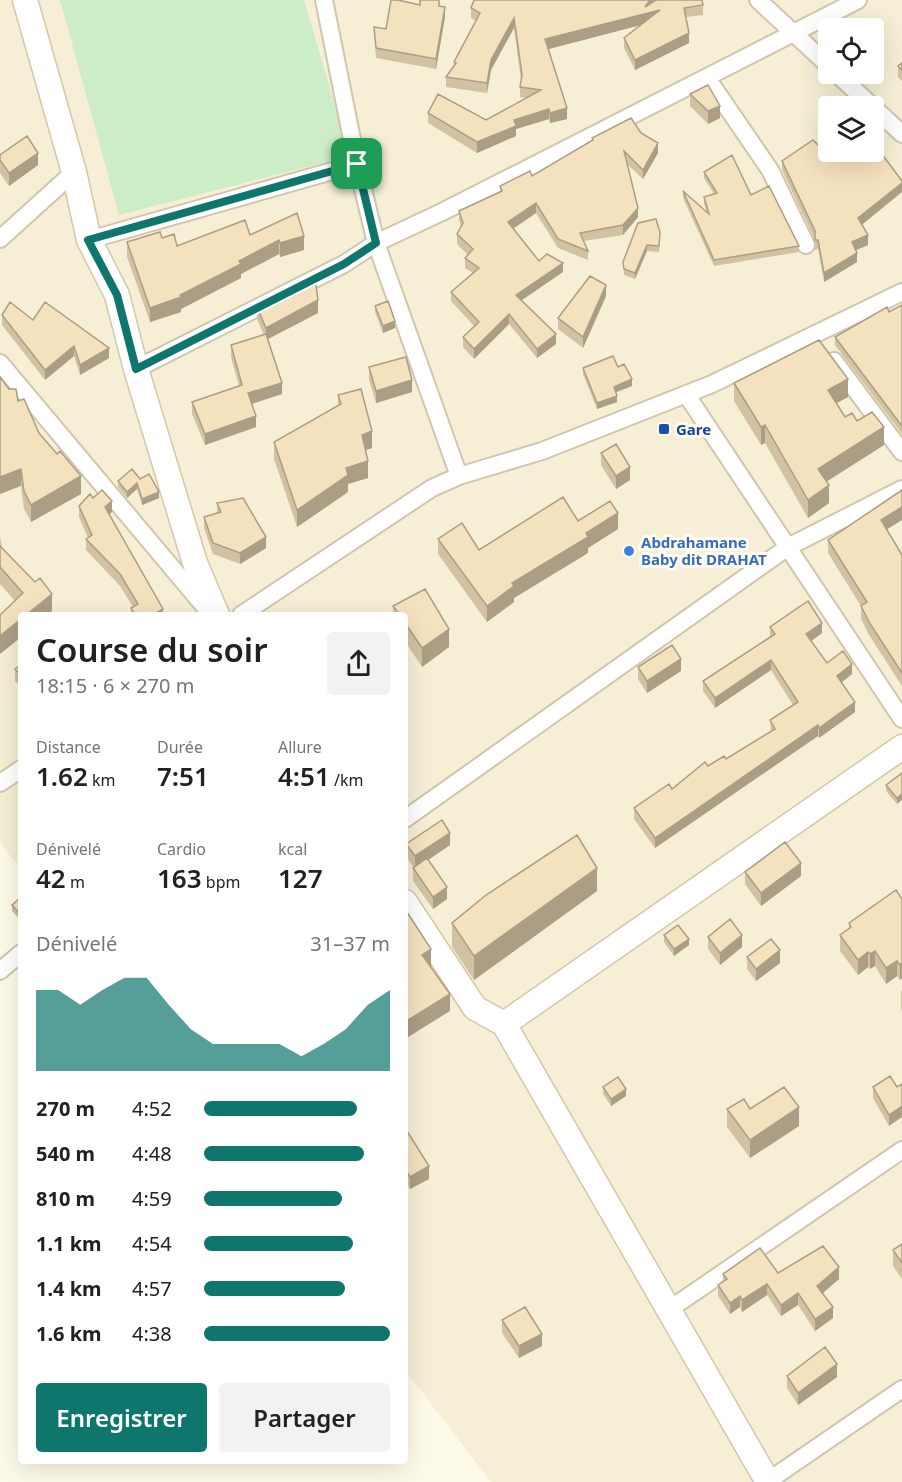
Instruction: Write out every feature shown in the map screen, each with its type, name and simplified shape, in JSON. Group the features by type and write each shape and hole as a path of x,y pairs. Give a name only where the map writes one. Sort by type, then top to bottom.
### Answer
{"main road":[{"path":"25,0 74,172 88,240 117,295 136,369 195,564 216,612"},
{"path":"504,1024 902,747"},
{"path":"408,907 475,1008 504,1024 667,1311 768,1482"}],"street":[{"path":"324,0 357,164 376,243 459,476"},
{"path":"758,0 818,55"},
{"path":"136,369 344,264 376,243 858,0"},
{"path":"707,78 770,170 806,245"},
{"path":"848,84 861,96"},
{"path":"884,117 902,134"},
{"path":"88,240 357,164"},
{"path":"0,239 74,172"},
{"path":"246,612 432,488 459,476 542,451 686,394 902,292"},
{"path":"814,334 902,452"},
{"path":"0,363 209,612"},
{"path":"686,394 902,719"},
{"path":"408,817 788,547 902,489"},
{"path":"0,783 18,770"},
{"path":"0,971 18,956"},
{"path":"667,1311 902,1150"},
{"path":"768,1482 902,1389"}],"shaded area":[{"path":"0,0 902,0 902,1482 491,1482 408,1374 408,612 18,612 18,866 0,842"}],"green space":[{"path":"60,0 304,0 350,156 119,215"}],"building":[{"path":"391,0 420,5 420,0 439,0 439,6 445,7 436,59 376,48 374,27 386,29"},
{"path":"474,0 650,0 645,7 656,0 702,0 703,5 684,8 689,33 635,60 624,38 660,10 545,39 567,108 550,113 549,109 514,120 516,126 477,142 428,113 438,94 486,120 541,90 520,87 522,75 514,18 491,60 487,83 446,77 456,63 454,62 480,13 471,8"},
{"path":"708,85 720,106 708,111 690,94"},
{"path":"631,118 641,133 658,143 643,170 624,151 638,208 623,225 580,233 588,251 558,239 536,203 508,222 539,261 547,254 563,263 516,295 556,334 537,349 509,314 474,349 463,337 479,322 451,292 479,268 465,258 473,249 457,234 463,223 459,211 502,191 500,186 530,171 532,176 593,140 592,138"},
{"path":"27,136 38,153 9,173 0,160 0,155"},
{"path":"813,140 818,145 818,162 884,162 884,157 902,181 858,218 868,235 852,242 857,253 824,273 818,240 815,240 815,231 782,161"},
{"path":"732,155 751,195 769,186 799,246 714,260 683,191 709,214 704,197 717,193 704,172"},
{"path":"297,213 304,236 280,243 279,240 239,261 241,264 180,295 181,297 150,308 127,242 160,232 162,238 174,234 177,246 245,220 250,235"},
{"path":"656,219 660,232 659,246 647,245 635,273 624,269 623,262 638,223"},
{"path":"590,276 606,285 583,337 558,318"},
{"path":"315,278 318,300 266,328 257,307"},
{"path":"388,301 395,321 383,326 375,306"},
{"path":"10,302 33,320 45,302 109,348 80,365 74,346 45,370 2,315"},
{"path":"902,305 902,426 835,337 887,307 889,312"},
{"path":"266,334 282,383 248,393 256,416 205,434 192,402 242,385 231,345"},
{"path":"819,340 848,379 828,390 845,417 852,413 857,421 872,412 884,427 818,469 829,485 808,500 765,425 761,427 734,383"},
{"path":"613,356 618,367 624,364 632,379 614,387 617,396 597,403 583,368"},
{"path":"406,357 412,380 376,391 369,367"},
{"path":"0,377 9,389 16,389 18,401 24,399 39,433 57,454 60,451 81,476 31,505 24,491 21,469 0,477"},
{"path":"361,389 372,431 362,435 368,461 346,468 348,475 297,510 274,442 341,404 338,395"},
{"path":"616,444 630,467 616,476 601,453"},
{"path":"132,469 140,479 149,474 159,492 142,499 137,483 127,492 118,481"},
{"path":"102,490 112,501 105,507 163,609 158,612 133,612 131,608 138,604 120,574 86,539 92,535 79,506 90,494 93,498"},
{"path":"902,490 902,507 881,520 902,555 902,673 869,622 861,606 867,602 828,540"},
{"path":"563,497 578,521 610,501 618,513 586,533 588,537 512,583 514,586 487,606 438,539 462,523 479,550"},
{"path":"243,498 266,537 240,553 213,543 204,517 221,512 217,503"},
{"path":"0,546 35,582 40,578 52,594 30,612 18,612 18,621 0,636 0,615 23,593 0,567"},
{"path":"425,589 449,629 422,648 408,627 408,612 398,612 393,606"},
{"path":"808,601 822,623 806,634 827,663 843,651 852,664 837,676 855,702 655,838 634,808 669,784 672,789 705,762 708,766 724,756 726,759 775,729 770,720 798,702 771,660 715,698 703,681 775,634 770,627"},
{"path":"672,645 681,659 647,681 638,667"},
{"path":"902,773 902,794 897,798 886,785"},
{"path":"442,820 450,833 415,856 408,847 408,843"},
{"path":"577,835 597,868 474,956 452,923 486,895"},
{"path":"785,842 801,863 761,893 745,872"},
{"path":"427,858 447,887 433,897 413,868"},
{"path":"896,890 902,899 902,963 900,965 897,961 886,968 875,951 870,954 868,952 858,960 840,935 851,927 849,923"},
{"path":"18,900 18,912 12,905"},
{"path":"408,914 431,949 422,955 450,994 408,1020"},
{"path":"730,919 742,935 720,953 708,937"},
{"path":"678,925 689,939 674,949 664,935"},
{"path":"771,939 780,950 756,969 747,957"},
{"path":"890,1076 897,1087 902,1084 902,1106 889,1115 873,1087"},
{"path":"618,1077 626,1089 611,1099 603,1087"},
{"path":"784,1087 799,1107 750,1140 727,1109 744,1099 750,1109"},
{"path":"408,1133 429,1166 410,1177 408,1174"},
{"path":"902,1244 902,1263 893,1250"},
{"path":"823,1246 839,1267 817,1286 833,1307 815,1319 798,1293 781,1305 767,1284 742,1300 740,1296 730,1303 718,1285 727,1279 723,1274 760,1248 778,1273"},
{"path":"525,1307 542,1334 519,1346 502,1320"},
{"path":"825,1347 837,1364 798,1393 787,1376"}],"place":[{"name":"Gare","path":"664,429"},
{"name":"Abdrahamane Baby dit DRAHAT","path":"629,551"}],"route":[{"path":"357,164 376,243 344,264 136,369 117,295 88,240 357,164"}]}
